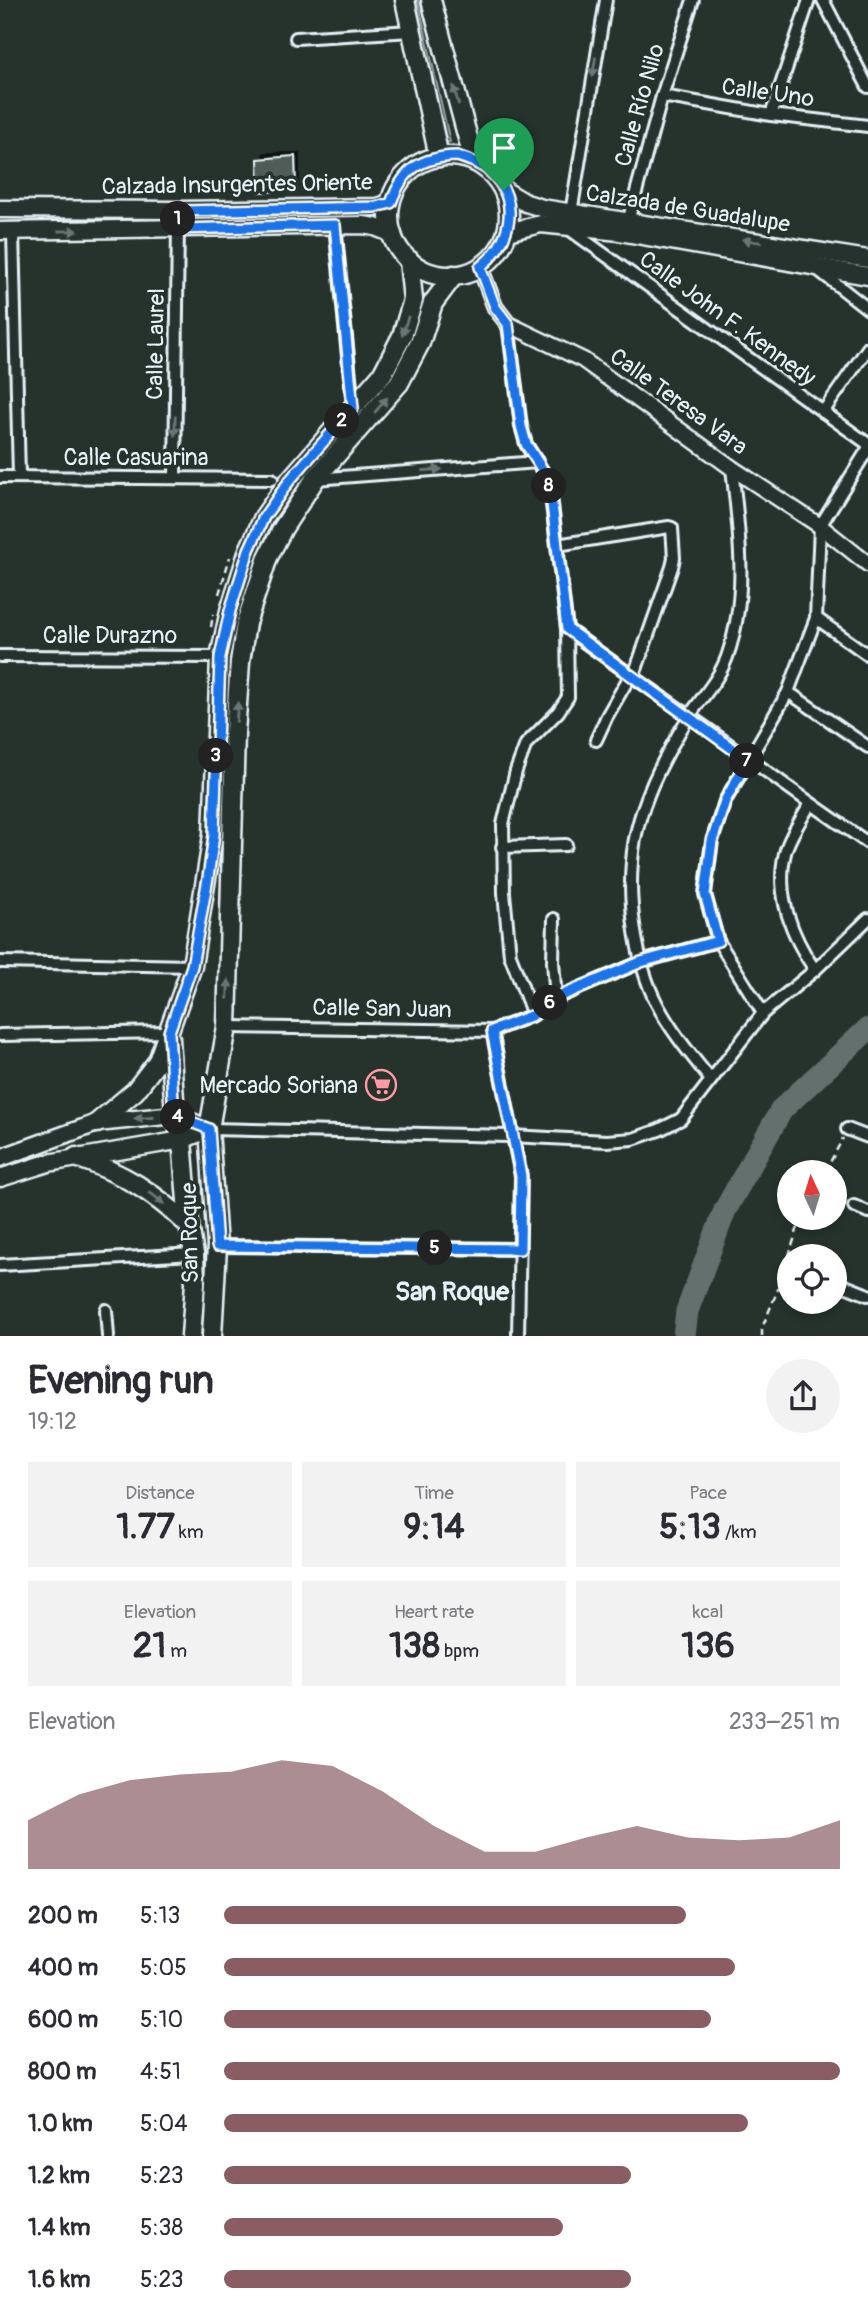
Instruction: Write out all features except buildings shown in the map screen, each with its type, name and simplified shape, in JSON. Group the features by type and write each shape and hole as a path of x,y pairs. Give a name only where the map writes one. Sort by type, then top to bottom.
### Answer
{"main road":[{"path":"405,0 439,157"},
{"path":"431,0 474,161"},
{"path":"457,156 474,161 492,173 504,190 509,211 507,232 492,258 480,267 454,275 430,272 409,260 399,248 393,234 391,203 397,186 422,162 457,156"},
{"name":"Calzada de Guadalupe","path":"504,190 526,203 568,219 620,232 868,276"},
{"name":"Calzada Insurgentes Oriente","path":"0,209 179,211 376,207 391,203"},
{"name":"Calzada de Guadalupe","path":"507,232 568,219 628,222 868,259"},
{"name":"Calzada Insurgentes Oriente","path":"6,232 335,225 375,227 393,234"},
{"path":"97,1122 135,1091 158,1061 192,966 214,835 220,657 239,579 264,517 290,480 383,373 402,336 414,300 409,260"},
{"name":"San Roque","path":"212,1336 217,1246 209,1129 227,1027 235,733 246,623 268,557 283,528 316,479 399,383 420,344 433,303 454,275"},
{"name":"San Roque","path":"169,1032 174,1115 182,1140 194,1254 191,1336"},
{"path":"0,1158 97,1122 174,1115 209,1129"},
{"path":"0,1178 76,1157 182,1140 209,1129"},
{"path":"76,1157 121,1174 142,1186 189,1225"}],"street":[{"path":"568,219 606,0"},
{"name":"Calle Río Nilo","path":"628,222 662,96 693,0"},
{"path":"771,115 809,0"},
{"path":"823,0 868,87"},
{"path":"296,38 412,31"},
{"name":"Calle Uno","path":"662,96 771,115 868,126"},
{"name":"Calle Laurel","path":"175,478 179,211"},
{"name":"Calle John F. Kennedy","path":"568,219 868,446"},
{"path":"335,225 353,408"},
{"path":"6,232 19,477"},
{"path":"794,248 868,309"},
{"path":"480,267 495,307 508,324 521,426 526,444 547,477 567,629 568,697 558,712 526,744 505,812 502,847 510,955 533,1015"},
{"name":"Calle Teresa Vara","path":"508,324 583,360 732,468 820,526 868,564"},
{"path":"823,412 868,348"},
{"path":"763,1013 718,941 705,894 712,841 725,801 788,691 816,618 820,526 868,446"},
{"path":"316,479 538,462"},
{"path":"711,1080 661,1010 641,962 634,913 632,863 645,802 659,769 726,659 739,603 742,572 732,468"},
{"name":"Calle Casuarina","path":"0,477 272,479"},
{"path":"557,545 672,528 672,567 632,677 607,716 596,740"},
{"path":"816,618 868,655"},
{"path":"567,629 868,843"},
{"name":"Calle Durazno","path":"0,656 220,657"},
{"path":"788,691 868,747"},
{"path":"810,804 785,851 782,891 798,946 815,970"},
{"path":"502,847 566,845"},
{"path":"554,919 556,998"},
{"path":"209,1129 511,1136 607,1141 633,1139 681,1119 763,1013 815,970 868,919"},
{"name":"Calle San Juan","path":"227,1027 492,1031 533,1015 556,998 641,962 718,941"},
{"path":"0,962 192,966"},
{"path":"492,1031 521,1176 519,1336"},
{"path":"0,1035 169,1032"},
{"path":"847,1129 868,1137"},
{"path":"854,1206 868,1212"},
{"path":"217,1246 520,1249"},
{"path":"0,1265 194,1254"},
{"path":"847,1287 868,1295"},
{"path":"107,1310 108,1336"}],"path":[{"path":"831,1160 847,1129"},
{"path":"762,1336 762,1328 781,1282 797,1230"}],"shaded area":[{"path":"413,0 418,0 450,142 444,143"}],"waterway":[{"path":"684,1336 687,1311 725,1210 782,1109 868,1029"}],"place":[{"name":"Mercado Soriana","path":"381,1085"}],"district":[{"name":"San Roque","path":"452,1291"}],"route":[{"path":"457,156 474,161 492,173 504,190 509,211 507,232 492,258 480,267 495,307 508,324 521,426 526,444 547,477 567,629 748,760 725,801 712,841 705,894 718,941 641,962 556,998 533,1015 492,1031 521,1176 520,1249 217,1246 209,1129 174,1115 169,1032 192,966 214,835 220,657 239,579 264,517 290,480 353,408 335,225 178,229 179,211 376,207 391,203 397,186 408,173 422,162 439,157 457,156"}]}
